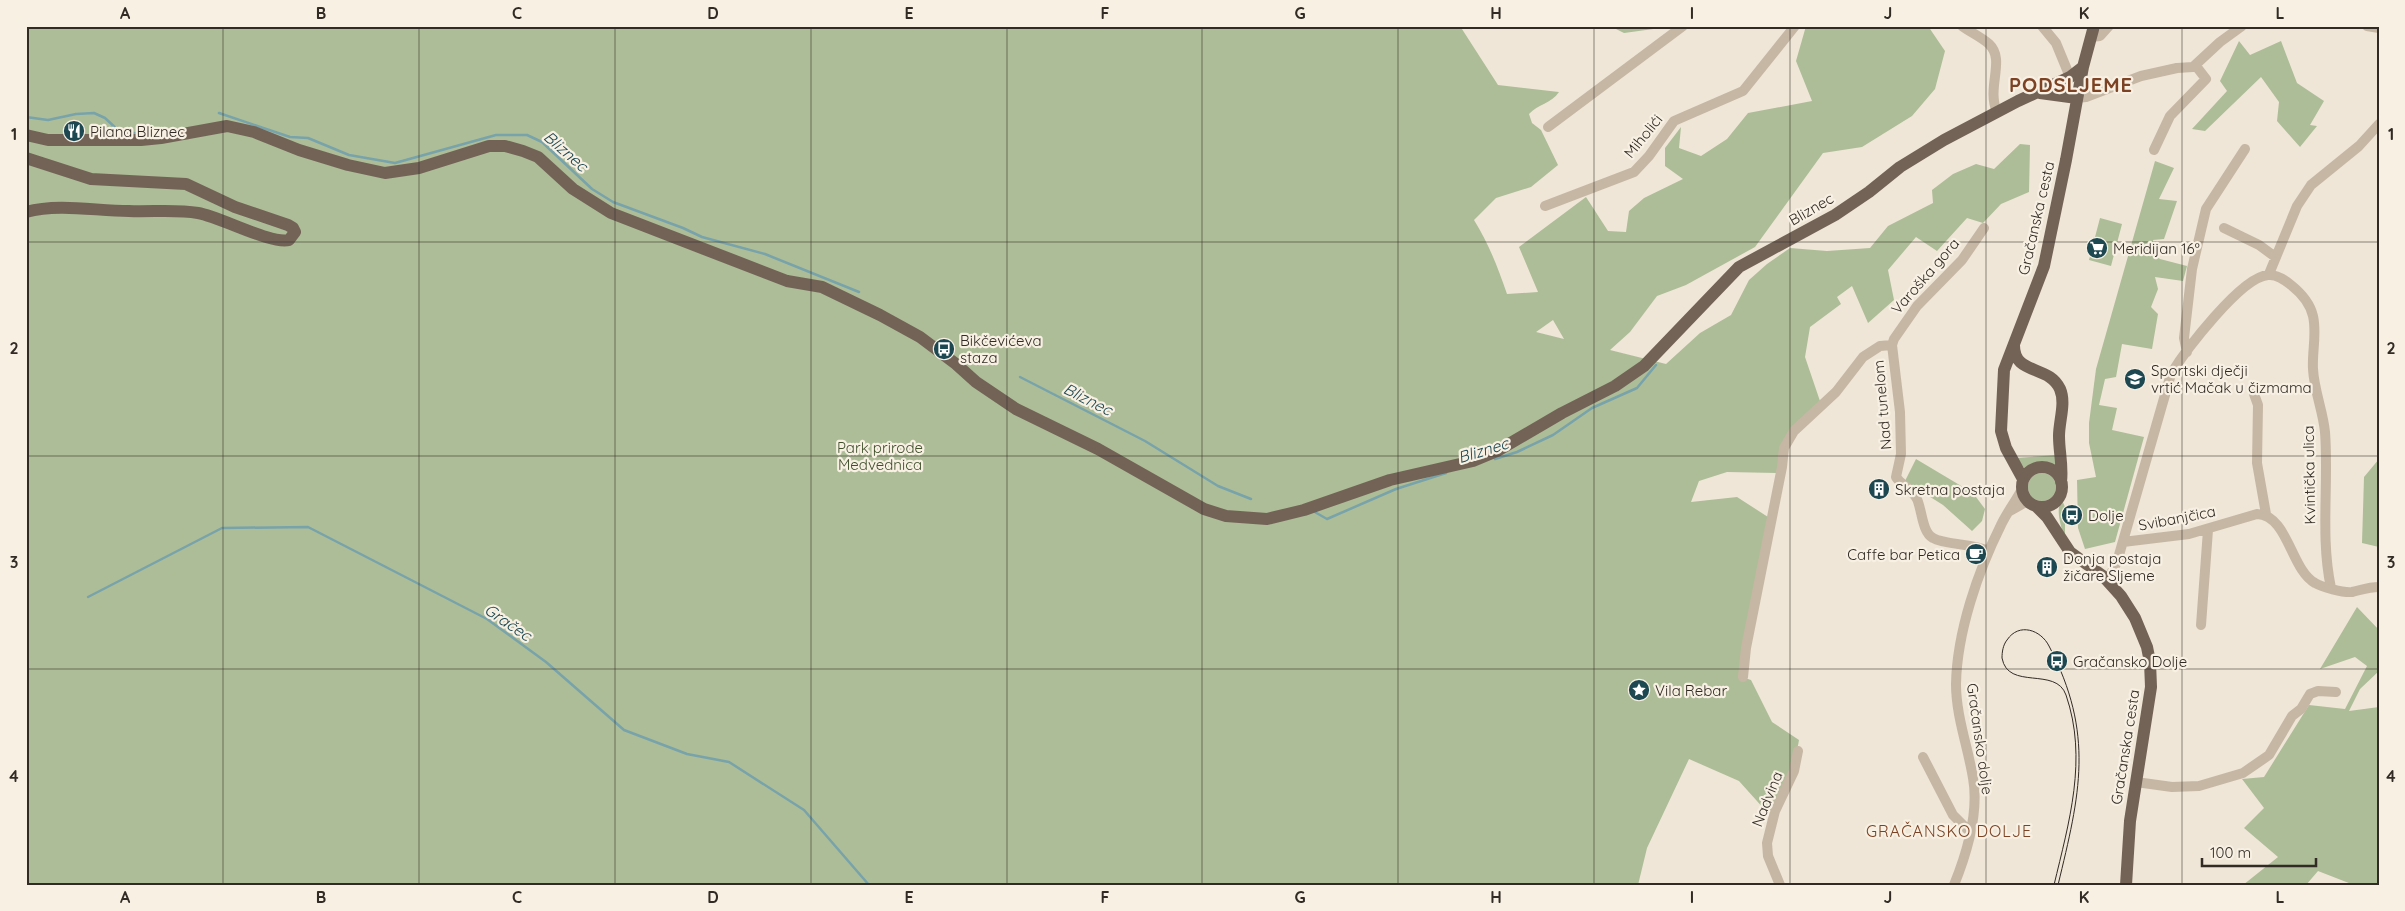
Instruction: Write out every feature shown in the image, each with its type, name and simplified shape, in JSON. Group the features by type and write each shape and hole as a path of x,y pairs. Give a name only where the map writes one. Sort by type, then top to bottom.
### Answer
{"main road":[{"name":"Gračanska cesta","path":"2023,484 2001,431 2004,370 2044,266 2065,169 2083,66 2092,32"},
{"name":"Bliznec","path":"26,135 48,140 141,140 228,126 254,132 299,150 348,165 385,173 419,168 489,146 518,149 538,157 573,189 611,213 787,281 822,287 872,311 920,338 956,364 976,382 1016,409 1098,449 1204,509 1226,516 1267,519 1304,510 1390,480 1473,461 1496,451 1562,413 1615,386 1644,366 1739,267 1835,215 1907,162 1944,140 2070,77 2083,66"},
{"name":"Bliznec","path":"2033,95 2048,93 2077,98"},
{"path":"26,158 91,179 186,184 235,207 288,225 295,232 289,240 274,240 221,218 181,211 112,211 66,207 26,212"},
{"path":"2014,341 2014,354 2023,365"},
{"path":"2004,370 2010,364 2023,365 2045,373 2060,388 2062,403 2059,439 2062,459 2061,492 2056,500 2044,506 2034,504 2024,495 2023,484 2032,469 2043,467 2056,472 2061,482"},
{"name":"Gračanska cesta","path":"2056,500 2054,512 2056,529 2060,540 2070,552 2108,581 2136,618 2150,662 2150,696 2128,838 2126,885"},
{"name":"Gračanska cesta","path":"2034,504 2056,529"}],"street":[{"path":"1548,126 1683,26"},
{"name":"Miholići","path":"1545,206 1634,172 1649,156 1674,121 1743,91 1795,26"},
{"path":"1962,26 1988,43 1997,57 1992,94 1997,112"},
{"path":"2042,26 2056,43 2070,77"},
{"path":"2092,32 2100,36 2110,26"},
{"path":"2077,98 2086,97 2141,76 2196,66 2220,42 2242,26"},
{"path":"2367,26 2379,28"},
{"path":"2154,150 2170,116 2206,79 2196,66"},
{"path":"2108,581 2123,542 2164,393 2171,374 2231,298 2255,280 2269,274 2274,256 2296,206 2311,185 2359,146 2379,124"},
{"path":"2187,352 2184,338 2192,269 2206,209 2245,148"},
{"name":"Varoška gora","path":"1892,345 1906,320 1962,260 1984,228"},
{"path":"2224,228 2259,245 2274,256"},
{"name":"Kvintička ulica","path":"2269,274 2278,277 2296,289 2309,306 2313,316 2315,335 2313,370 2325,431 2325,543 2331,588"},
{"name":"Nad tunelom","path":"1743,677 1746,648 1766,551 1782,455 1787,442 1799,426 1836,392 1863,357 1880,346 1892,345 1900,412 1901,454 1896,477 1916,497 1926,530 1930,536 1946,542 1977,546 1989,552"},
{"path":"2254,394 2258,405 2257,463 2266,514 2272,519 2289,545 2306,577 2316,584 2339,592 2379,587"},
{"name":"Gračansko dolje","path":"1954,885 1970,832 1974,812 1975,788 1959,714 1957,674 1962,642 1979,575 2023,484"},
{"path":"2008,513 2018,505 2034,504"},
{"name":"Svibanjčica","path":"2123,542 2189,534 2208,530 2257,514 2266,514"},
{"path":"2201,625 2208,530"},
{"path":"2136,782 2172,787 2199,786 2243,773 2269,755 2292,716 2301,709 2310,694 2318,691 2336,692"},
{"name":"Nadvina","path":"1780,885 1768,856 1767,842 1775,811 1794,771 1798,751"},
{"path":"1922,757 1953,815 1970,832"}],"green space":[{"name":"Park prirode Medvednica","path":"26,26 1460,26 1498,85 1559,92 1552,99 1529,114 1532,123 1541,130 1558,165 1531,187 1496,198 1474,220 1493,256 1507,294 1538,292 1519,247 1586,197 1608,231 1626,232 1629,211 1644,198 1683,179 1665,166 1665,148 1681,127 1679,148 1701,156 1727,139 1748,113 1812,101 1796,61 1806,26 1928,26 1945,51 1935,89 1912,116 1862,147 1823,153 1755,247 1686,285 1657,296 1630,332 1610,350 1666,364 1700,333 1731,315 1749,280 1767,264 1790,248 1827,251 1870,248 1888,226 1933,203 1932,190 1953,174 1976,164 1994,169 2020,144 2030,145 2029,192 2001,204 1983,223 1967,218 1937,251 1916,237 1888,270 1894,300 1868,323 1852,286 1837,297 1841,304 1810,327 1805,357 1821,404 1794,427 1777,473 1727,472 1699,481 1691,502 1737,497 1768,517 1739,676 1751,680 1772,722 1799,740 1793,772 1774,820 1739,781 1689,759 1647,848 1638,885 26,885","holes":["1553,320 1564,339 1536,332"]},
{"path":"1610,26 1668,26 1668,27 1624,33"},
{"path":"2239,41 2250,55 2281,41 2297,83 2324,101 2310,125 2317,126 2300,147 2277,121 2279,102 2261,77 2205,131 2192,129 2227,91 2220,81"},
{"path":"2155,161 2174,168 2159,199 2177,201 2164,239 2153,240 2155,255 2160,259 2187,266 2183,281 2155,277 2158,289 2151,307 2158,314 2152,349 2122,344 2116,377 2105,379 2099,405 2117,408 2112,430 2144,437 2115,542 2085,549 2078,528 2077,480 2096,477 2089,443 2089,423 2096,369"},
{"path":"2100,218 2122,224 2111,266 2089,260"},
{"path":"2058,455 2058,469 2037,463 2025,469 2016,458"},
{"path":"1916,459 1973,493 1985,509 1982,521 1972,531 1943,505 1905,481"},
{"path":"2379,459 2379,547 2362,543 2364,477"},
{"path":"2042,473 2052,477 2056,487 2052,497 2042,501 2032,497 2028,487 2032,477"},
{"path":"2062,500 2065,507 2065,533 2063,534 2059,512"},
{"path":"2357,607 2379,630 2379,671 2360,689 2349,711 2379,707 2379,885 2354,885 2318,871 2306,885 2243,885 2278,857 2244,828 2264,808 2242,779 2264,777 2309,705 2345,709 2367,666 2355,657 2320,669"}],"waterway":[{"name":"Bliznec","path":"26,117 48,120 76,114 94,113 105,118 120,132 145,134"},
{"name":"Bliznec","path":"219,113 290,137 308,138 349,155 395,163 496,135 527,135 542,142 592,189 613,202 702,237 765,254 859,292"},
{"name":"Bliznec","path":"153,133 161,130"},
{"name":"Bliznec","path":"1495,459 1517,452 1553,435 1592,408 1637,388 1656,365"},
{"name":"Bliznec","path":"1020,377 1145,441 1218,486 1251,499"},
{"name":"Bliznec","path":"1313,511 1327,519 1396,489 1446,473"},
{"name":"Gračec","path":"88,597 222,528 308,527 487,619 546,662 624,730 687,754 729,762 804,810 869,885"}],"tram line":[{"path":"2054,885 2074,790 2076,743 2066,695 2061,686 2043,679 2022,677 2013,674 2006,668 2002,658 2005,644 2012,634 2023,630 2035,632 2049,646 2063,678 2073,708 2078,736 2077,793 2058,885"}],"place":[{"name":"Pilana Bliznec","path":"74,131"},
{"name":"Meridijan 16°","path":"2097,248"},
{"name":"Bikčevićeva staza","path":"944,349"},
{"name":"Sportski dječji vrtić Mačak u čizmama","path":"2135,379"},
{"name":"Skretna postaja","path":"1879,489"},
{"name":"Dolje","path":"2072,515"},
{"name":"Caffe bar Petica","path":"1976,554"},
{"name":"Donja postaja žičare Sljeme","path":"2047,567"},
{"name":"Gračansko Dolje","path":"2057,661"},
{"name":"Vila Rebar","path":"1639,690"}],"district":[{"name":"PODSLJEME","path":"2071,84"},
{"name":"GRAČANSKO DOLJE","path":"1949,831"}]}
